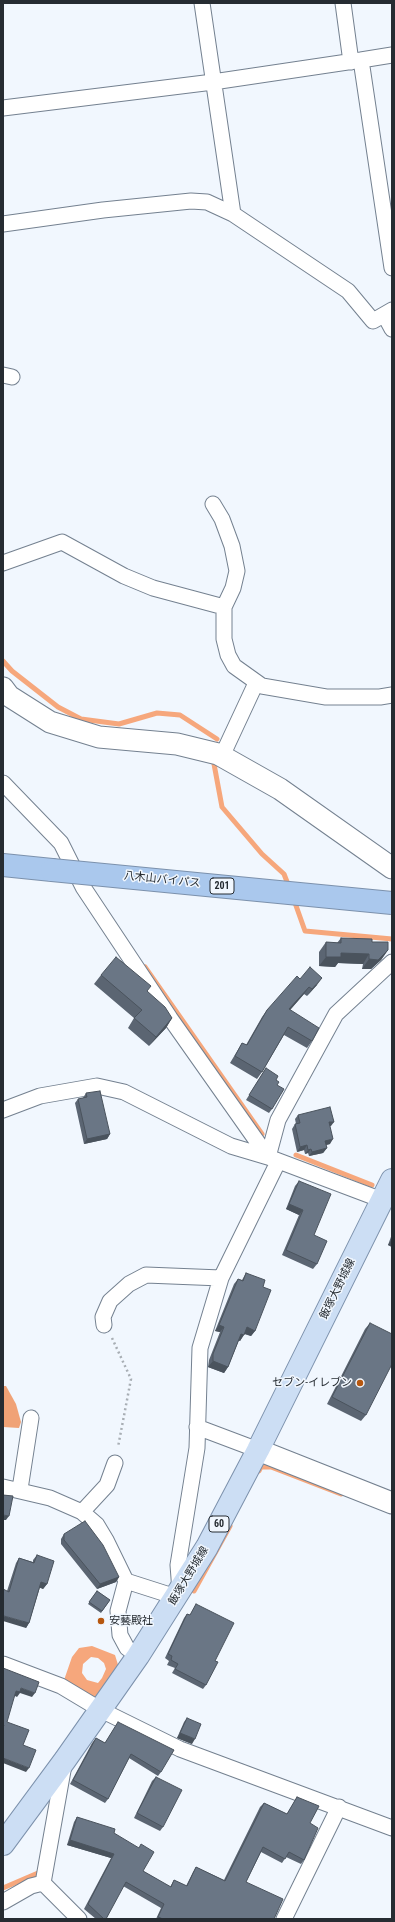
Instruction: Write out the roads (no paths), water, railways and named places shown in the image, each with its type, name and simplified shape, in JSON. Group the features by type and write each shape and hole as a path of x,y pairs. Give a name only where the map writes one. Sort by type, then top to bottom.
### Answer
{"highway":[{"name":"八木山バイパス","path":"3,865 392,903"}],"main road":[{"name":"飯塚大野城線","path":"3,1844 101,1710 138,1656 207,1547 258,1450 392,1180"}],"street":[{"path":"202,3 233,214"},
{"path":"343,3 356,61 392,268"},
{"path":"3,108 213,82 392,55"},
{"path":"3,224 103,210 191,201 207,202 233,214 348,291 374,321 390,318"},
{"path":"213,504 222,519 232,546 237,571 233,588 224,608 224,639 228,655 234,666 256,683 280,690 326,698 380,697 392,695"},
{"path":"3,563 62,542 124,576 153,588 224,608"},
{"path":"222,756 256,683"},
{"path":"3,688 9,696 50,722 99,737 177,744 222,756 280,789 392,868"},
{"path":"3,783 61,843 83,887 170,1018 273,1159"},
{"path":"126,1581 178,1594 178,1565 197,1448 200,1348 221,1278 273,1159 278,1120 336,1014 392,962"},
{"path":"3,1110 40,1096 97,1086 124,1092 231,1146 273,1159 382,1200"},
{"path":"104,1325 104,1317 110,1301 129,1284 146,1275 221,1278"},
{"path":"20,1489 31,1418"},
{"path":"197,1427 392,1503"},
{"path":"82,1512 107,1485 115,1464"},
{"path":"3,1487 20,1489 50,1498 82,1512 100,1530 126,1581 118,1611 120,1635 127,1648 138,1656"},
{"path":"3,1664 61,1686 101,1710 180,1749 392,1828"},
{"path":"43,1883 65,1760"},
{"path":"284,1919 339,1807"},
{"path":"3,1902 31,1886 43,1883"},
{"path":"43,1883 79,1919"}],"waterway":[{"path":"3,661 12,671 58,707 81,719 119,724 157,713 180,715 217,739"},
{"path":"214,764 222,807 262,854 284,874 289,887"},
{"path":"294,900 305,931 392,939"},
{"path":"145,967 262,1134"},
{"path":"296,1155 372,1185"},
{"path":"259,1471 261,1467 271,1467 341,1494"},
{"path":"194,1591 230,1526"},
{"path":"3,1888 38,1873"}],"place":[{"name":"セブン-イレブン","path":"360,1383"},
{"name":"安藝殿社","path":"101,1621"}]}
